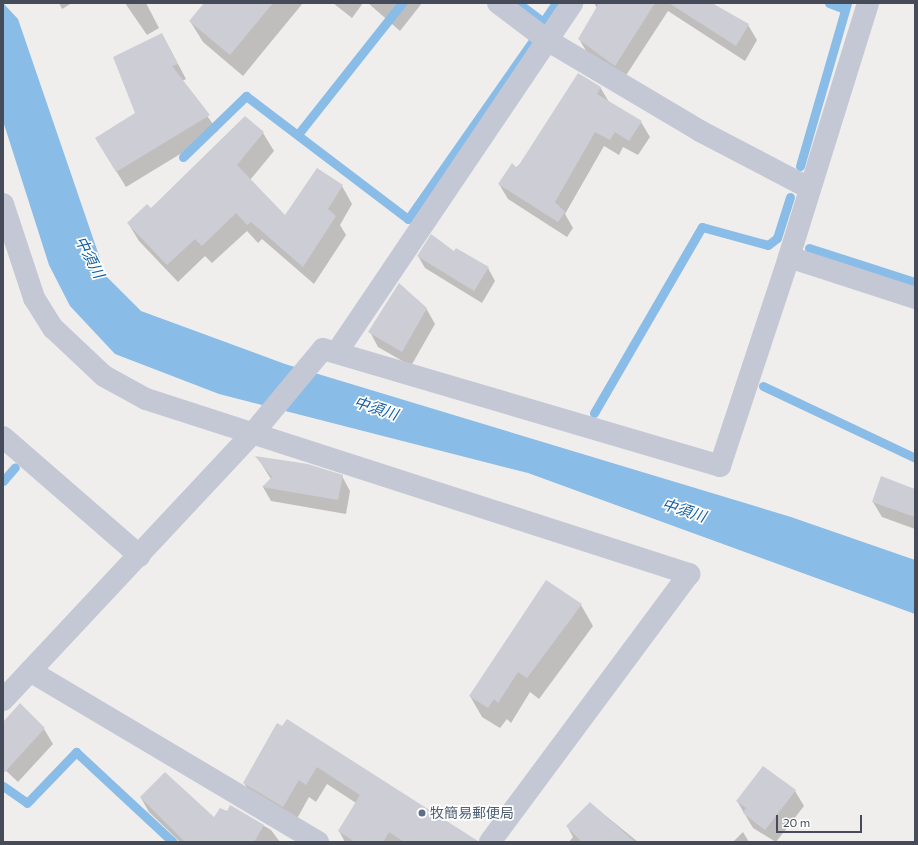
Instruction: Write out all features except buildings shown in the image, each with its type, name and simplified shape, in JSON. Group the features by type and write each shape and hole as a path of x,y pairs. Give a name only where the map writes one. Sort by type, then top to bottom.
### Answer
{"street":[{"path":"498,3 547,40 700,131 809,188"},
{"path":"337,352 572,3"},
{"path":"3,700 140,556 254,432 323,349 720,466 789,257 809,188 868,3"},
{"path":"3,204 34,298 53,328 77,354 104,376 146,399 254,432 689,574 490,842"},
{"path":"789,257 915,298"},
{"path":"3,437 140,556"},
{"path":"30,672 318,842"}],"water":[{"name":"中須川","path":"3,3 18,19 106,276 141,311 285,364 791,517 915,560 915,614 528,473 219,394 115,354 70,306 49,265 3,121"}],"waterway":[{"path":"299,133 402,3"},
{"path":"518,3 543,22 556,3"},
{"path":"829,3 845,9"},
{"path":"800,166 847,3"},
{"path":"183,157 246,96 408,219 532,42"},
{"path":"594,413 702,227 768,245 777,238 790,197"},
{"path":"809,248 915,282"},
{"path":"763,386 915,458"},
{"path":"3,481 15,467"},
{"path":"3,786 27,803 76,752 173,842"}],"place":[{"name":"牧簡易郵便局","path":"422,813"}]}
